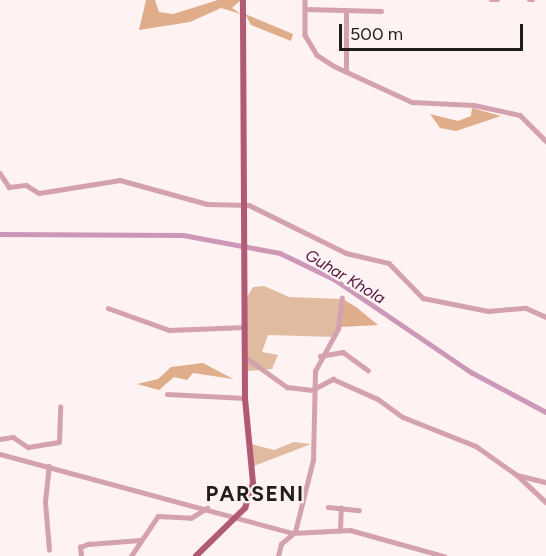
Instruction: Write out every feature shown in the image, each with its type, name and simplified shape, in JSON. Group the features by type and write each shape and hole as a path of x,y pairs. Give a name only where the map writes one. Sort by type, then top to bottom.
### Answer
{"main road":[{"path":"196,556 238,516 253,483 245,398 243,0"}],"street":[{"path":"305,0 305,35 317,55 346,72 412,102 474,105 520,115 543,129 546,141"},
{"path":"491,0 498,0"},
{"path":"305,9 381,11"},
{"path":"346,11 346,72"},
{"path":"0,173 13,188 26,185 39,193 120,180 207,204 244,204 346,253 389,263 423,298 488,311 526,308 546,317"},
{"path":"278,556 293,533 313,460 312,390 320,356 338,329 342,298"},
{"path":"108,308 169,330 245,327"},
{"path":"320,356 344,352 368,370"},
{"path":"245,357 279,383 312,390 333,379 378,399 403,417 476,446 517,475 546,502"},
{"path":"167,394 245,398"},
{"path":"0,439 14,437 28,447 59,442 60,407"},
{"path":"0,454 238,516 293,533 340,531 444,556"},
{"path":"50,466 45,502 50,550"},
{"path":"517,475 546,482"},
{"path":"328,507 359,510"},
{"path":"131,556 158,516 191,518 207,508"},
{"path":"340,531 341,508"},
{"path":"81,556 80,548 88,544 140,540"}],"shaded area":[{"path":"146,0 155,0 159,12 173,14 218,0 241,0 232,8 241,14 221,8 190,22 139,30"},
{"path":"245,14 293,34 291,41 251,25"},
{"path":"472,108 501,116 456,131 440,128 430,114 458,121 471,116"},
{"path":"264,286 289,297 343,299 336,337 268,335 262,352 278,355 272,369 247,371 247,297 253,287"},
{"path":"343,299 356,307 378,325 340,327"},
{"path":"203,363 233,379 193,373 187,380 174,377 159,390 137,384 158,379 171,367"},
{"path":"294,442 311,444 254,466 251,444 274,450"}],"waterway":[{"name":"Guhar Khola","path":"0,234 183,235 280,253 334,279 471,372 546,412"}],"district":[{"name":"PARSENI","path":"255,494"}]}
